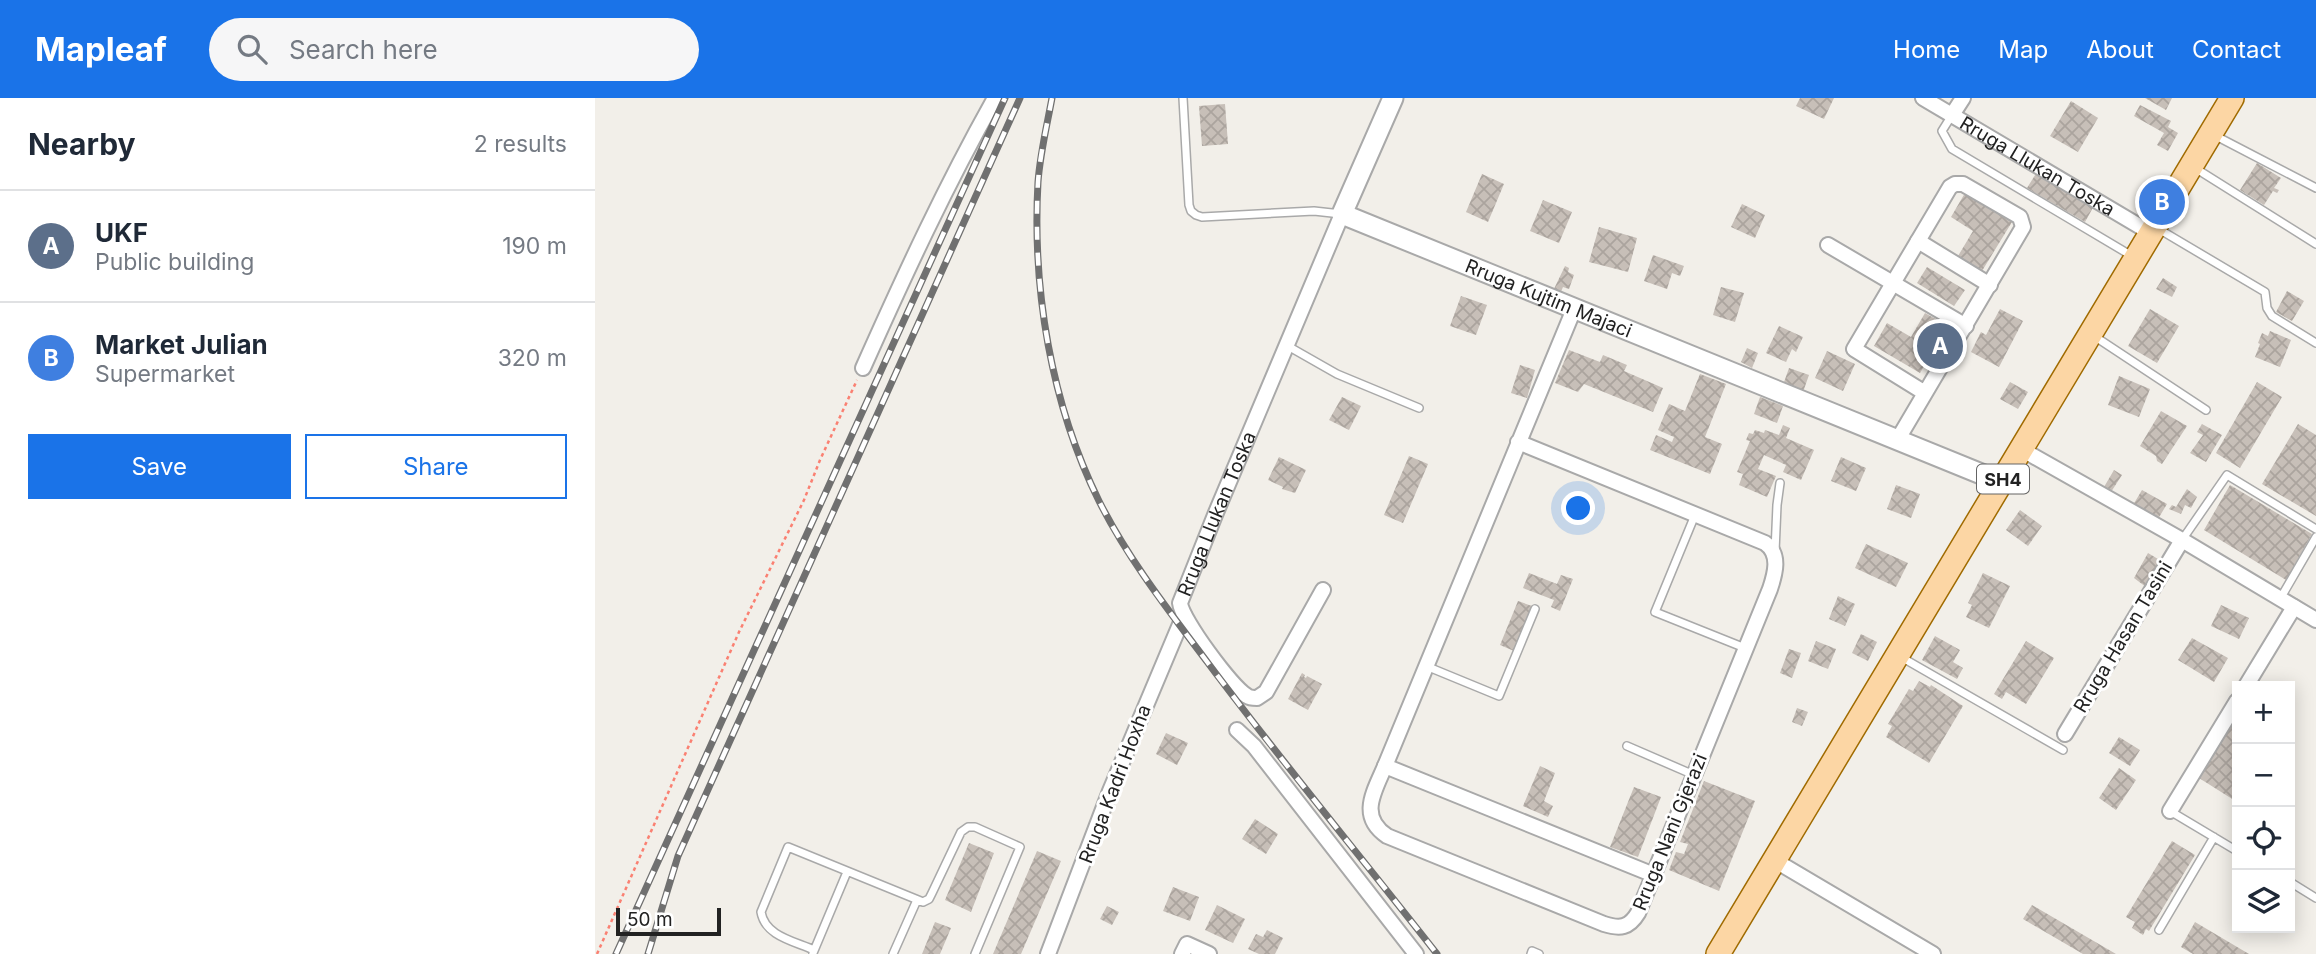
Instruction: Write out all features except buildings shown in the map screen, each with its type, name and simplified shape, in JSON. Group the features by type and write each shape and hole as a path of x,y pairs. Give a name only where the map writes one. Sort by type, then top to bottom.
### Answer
{"main road":[{"name":"SH4","path":"1722,952 1774,860 2232,98"}],"street":[{"path":"863,368 967,148 995,98"},
{"name":"Rruga Llukan Toska","path":"1323,590 1266,692 1257,698 1246,696 1229,677 1181,609 1182,596 1286,345 1394,98"},
{"name":"Rruga Llukan Toska","path":"1923,98 2153,230"},
{"path":"1952,115 1963,98"},
{"path":"1898,439 2021,233 2023,222 2020,217 1959,183 1950,187 1854,349 1925,393"},
{"name":"Rruga Kujtim Majaci","path":"1342,214 2001,482"},
{"path":"1918,241 1990,285"},
{"path":"1828,245 1965,326"},
{"name":"Rruga Nani Gjerazi","path":"1574,309 1374,793 1371,819 1379,830 1387,836 1616,928 1628,925 1634,920 1654,875 1772,583 1775,555"},
{"path":"1518,442 1765,543 1775,555"},
{"name":"Rruga Hasan Tasini","path":"2021,449 2316,620"},
{"name":"Rruga Hasan Tasini","path":"2065,734 2182,540"},
{"path":"2249,681 2294,607"},
{"name":"Rruga Kadri Hoxha","path":"1048,954 1110,791 1184,615"},
{"path":"2170,811 2232,709"},
{"path":"1237,730 1254,746 1416,954"},
{"path":"1385,766 1654,875"},
{"path":"1774,860 1933,954"},
{"path":"1182,954 1187,944 1209,954"}],"lane":[{"name":"Rruga Kujtim Majaci","path":"1183,98 1189,205 1196,215 1215,218 1314,211 1342,214"},
{"path":"1952,115 1942,131 1952,149 2136,258"},
{"path":"2211,134 2316,188"},
{"path":"2191,166 2316,244"},
{"path":"2153,230 2265,292 2267,308 2272,316 2316,343"},
{"path":"2090,334 2206,410"},
{"path":"1286,345 1337,374 1419,408"},
{"name":"Rruga Hasan Tasini","path":"2182,540 2227,475 2316,529"},
{"path":"1775,555 1780,483"},
{"path":"1695,515 1655,612 1745,648"},
{"path":"2280,598 2316,537"},
{"path":"1426,666 1499,696 1535,609"},
{"path":"1898,655 2063,750"},
{"path":"1627,746 1694,775"},
{"path":"2170,811 2232,848"},
{"path":"847,872 813,952 768,928 761,912 788,847 923,902 929,899 956,839 968,827 975,827 1020,847 975,954"},
{"path":"2159,930 2214,837"},
{"path":"2295,885 2316,898"},
{"path":"893,954 917,900"},
{"path":"1531,954 1532,951 1539,954"}],"path":[{"path":"597,954 739,632 804,500 863,368"}],"railway":[{"path":"616,954 1005,98"},
{"path":"648,954 678,856 1020,98"},
{"path":"1052,98 1038,182 1038,263 1048,345 1068,425 1082,464 1110,522 1179,624 1264,737 1437,954"}],"place":[{"name":"Market Julian","path":"2162,202"},
{"name":"UKF","path":"1940,346"}]}
